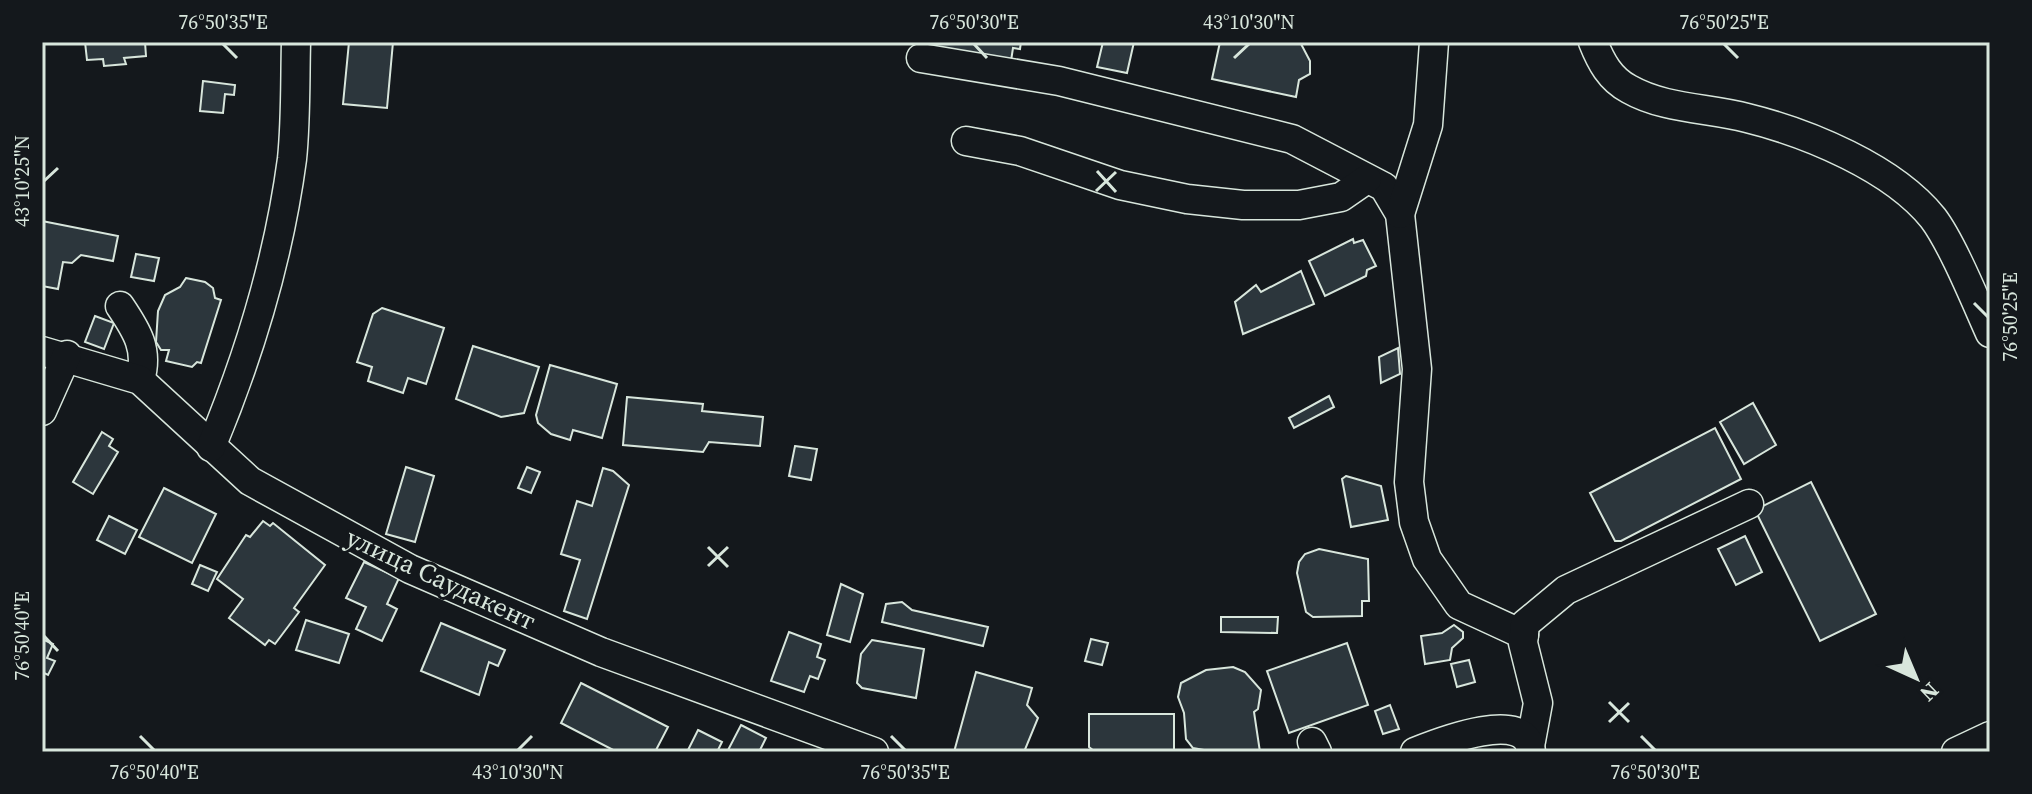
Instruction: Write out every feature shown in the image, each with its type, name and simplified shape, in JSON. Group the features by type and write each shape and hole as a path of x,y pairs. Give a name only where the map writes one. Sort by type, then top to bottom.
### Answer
{"street":[{"path":"211,447 236,387 287,192 292,155 296,42"},
{"path":"1434,42 1428,125 1400,214 1417,369 1409,482 1414,522 1427,559 1459,605 1524,635"},
{"path":"1593,42 1610,77 1631,91 1680,106 1748,118 1834,147 1895,184 1933,218 1990,333"},
{"path":"921,58 1059,81 1292,139 1384,187 1400,214"},
{"path":"966,141 1020,151 1120,185 1187,199 1243,205 1299,205 1341,197 1367,179"},
{"path":"120,306 140,336 145,364 140,380"},
{"path":"42,411 55,353"},
{"name":"улица Саудакент","path":"55,353 140,380 250,481 423,575 601,652 874,752"},
{"path":"1531,746 1538,703 1524,635 1525,624 1566,590 1749,504"},
{"path":"1415,752 1496,729 1512,729 1531,746"},
{"path":"1956,752 1990,736"}],"building":[{"path":"85,42 145,42 146,56 124,58 126,64 104,66 103,59 87,60"},
{"path":"349,42 393,42 387,108 343,104"},
{"path":"911,42 1021,42 1020,49 1013,48 1011,61"},
{"path":"1103,42 1134,42 1127,73 1097,67"},
{"path":"1220,42 1300,42 1310,61 1310,74 1299,80 1296,97 1212,79"},
{"path":"203,81 235,85 234,95 225,94 223,113 200,111"},
{"path":"42,221 118,236 113,261 81,255 72,263 63,262 58,289 42,286"},
{"path":"1353,239 1354,243 1363,240 1376,266 1367,270 1366,276 1325,296 1309,261"},
{"path":"136,254 159,258 154,281 131,277"},
{"path":"1301,271 1314,304 1243,334 1235,302 1256,285 1261,292"},
{"path":"186,278 205,282 213,288 215,298 221,300 201,363 197,362 192,367 166,361 169,350 161,350 156,342 158,311 165,295 180,287"},
{"path":"382,308 444,328 426,384 408,378 403,393 368,381 372,367 357,362 373,314"},
{"path":"95,316 114,323 104,349 85,342"},
{"path":"473,346 539,367 524,413 501,417 456,399"},
{"path":"1398,348 1400,374 1381,383 1379,357"},
{"path":"550,365 617,384 602,438 573,430 570,440 551,434 538,423 536,415"},
{"path":"1329,396 1334,407 1294,428 1289,418"},
{"path":"627,397 703,404 702,411 763,417 760,446 709,442 703,452 623,445"},
{"path":"1753,403 1776,445 1744,464 1720,422"},
{"path":"1715,428 1741,479 1621,541 1615,541 1590,493"},
{"path":"102,432 113,439 109,446 118,452 93,494 73,482"},
{"path":"795,446 817,449 811,480 789,476"},
{"path":"406,467 434,476 415,542 386,534"},
{"path":"527,467 540,472 531,493 518,488"},
{"path":"603,468 613,471 629,485 587,619 564,611 580,560 561,554 577,501 592,506"},
{"path":"1346,476 1381,486 1388,520 1351,527 1342,479"},
{"path":"1811,482 1876,614 1820,641 1755,510"},
{"path":"164,488 216,514 192,563 139,537"},
{"path":"109,516 137,530 125,554 97,540"},
{"path":"263,521 270,526 273,523 325,565 294,608 299,612 275,644 269,640 265,645 229,618 243,599 217,579 246,535 250,537"},
{"path":"1745,536 1762,572 1736,585 1718,549"},
{"path":"1319,549 1368,559 1369,601 1362,601 1362,616 1313,617 1306,612 1297,573 1299,562 1305,554"},
{"path":"364,562 399,578 387,604 397,609 382,641 356,629 366,607 346,598"},
{"path":"200,565 217,572 208,591 192,584"},
{"path":"841,584 863,594 850,642 827,635"},
{"path":"902,602 912,610 988,627 983,646 882,622 886,604"},
{"path":"1221,617 1278,617 1277,633 1221,632"},
{"path":"306,620 349,634 339,663 296,650"},
{"path":"441,623 505,650 498,666 489,662 479,695 421,671"},
{"path":"1454,625 1463,632 1463,638 1452,648 1450,660 1425,664 1421,636 1442,633"},
{"path":"789,632 821,644 817,657 825,660 818,679 810,676 804,692 771,681"},
{"path":"42,639 53,644 47,658 55,661 48,675 42,672"},
{"path":"1091,639 1108,643 1102,665 1085,661"},
{"path":"872,640 924,649 916,698 862,688 857,683 861,654"},
{"path":"1347,643 1368,705 1289,733 1267,671"},
{"path":"1469,660 1475,682 1457,687 1451,664"},
{"path":"1233,667 1245,672 1261,690 1258,709 1254,712 1260,752 1215,752 1193,748 1186,739 1184,713 1178,697 1181,683 1206,670"},
{"path":"976,672 1032,688 1027,705 1038,718 1024,752 954,752"},
{"path":"581,683 668,727 655,752 617,752 561,723"},
{"path":"1390,705 1399,729 1383,734 1375,711"},
{"path":"1089,714 1174,714 1174,752 1094,751 1089,747"},
{"path":"741,725 766,738 759,752 727,752"},
{"path":"698,730 722,742 717,752 687,752"}]}
